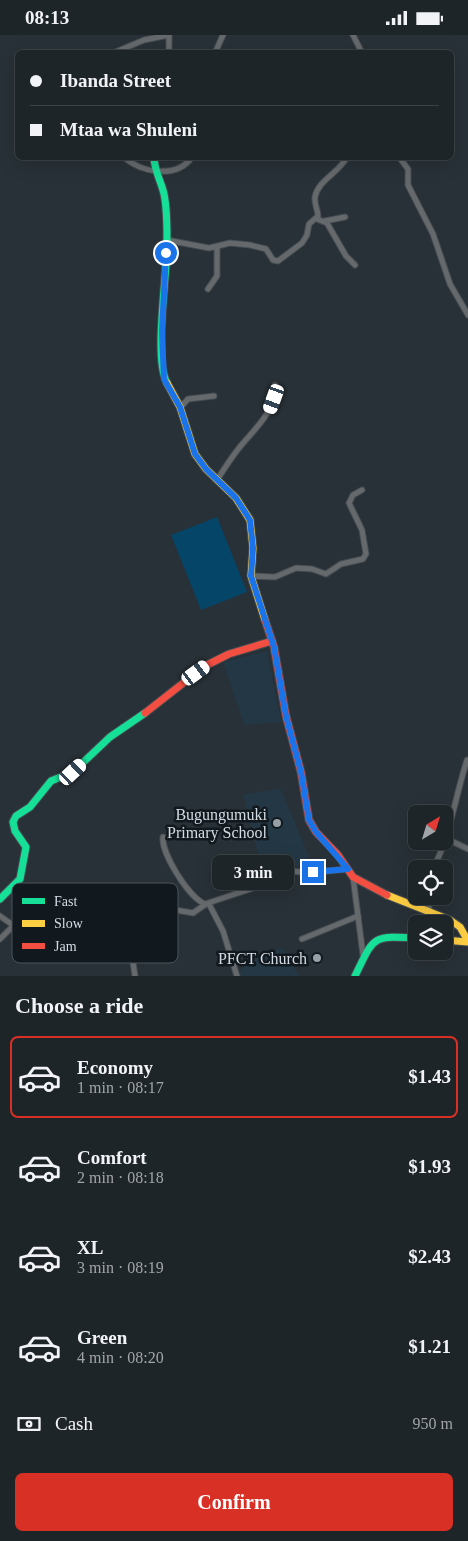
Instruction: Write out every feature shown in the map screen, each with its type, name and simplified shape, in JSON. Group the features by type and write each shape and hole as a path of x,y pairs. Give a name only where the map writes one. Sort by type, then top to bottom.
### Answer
{"street":[{"path":"120,50 144,40 169,35 169,50"},
{"path":"216,50 223,35"},
{"path":"353,35 360,50"},
{"path":"129,160 141,168 156,172 183,165 189,160"},
{"path":"154,160 156,172 164,194 167,240 162,326 163,375 180,408 195,454 245,509 250,520 253,548 251,576 272,641 286,716 301,772 309,820 316,832 353,877 363,955"},
{"path":"317,219 318,213 315,203 317,190 333,175 345,160"},
{"path":"401,160 408,169 408,185 433,234 450,284 468,315"},
{"path":"167,240 205,247 217,247 230,243 250,245 266,249 273,260 277,262 302,243 307,235 309,224 317,219 325,221 345,217"},
{"path":"325,221 346,257 355,265"},
{"path":"205,247 217,255"},
{"path":"208,289 217,276 217,247"},
{"path":"217,480 238,449 266,417 274,399 275,385"},
{"path":"180,408 188,399 214,396"},
{"path":"251,576 275,577 296,568 312,569 326,574 341,564 363,559 366,554 362,530 349,503 353,495 362,490"},
{"path":"16,883 20,879 26,851 13,822 16,816 30,807 51,781 73,772 110,737 164,701 205,666 229,654 272,641"},
{"path":"453,808 467,760"},
{"path":"163,837 162,847 183,884 201,902 208,904 223,931 237,976"},
{"path":"453,842 468,849"},
{"path":"178,910 193,913 208,904 256,887 276,885 292,871 307,873 348,869"},
{"path":"353,877 376,891 458,925 468,942"},
{"path":"0,899 12,887"},
{"path":"428,905 430,912"},
{"path":"302,939 358,915"},
{"path":"0,916 12,927 0,939"},
{"path":"354,976 363,955 372,942 379,939 408,938"},
{"path":"453,941 468,942"},
{"path":"133,963 135,976"}],"shaded area":[{"path":"217,517 247,592 201,610 171,535"},
{"path":"267,651 281,722 244,725 223,662"},
{"path":"281,789 309,857 298,866 263,874 243,794"},
{"path":"283,948 299,976 241,976 239,973 249,959"}],"traffic: fast":[{"path":"154,160 164,194 167,217 167,254 161,335 163,371 167,383"},
{"path":"16,883 20,879 26,847 15,831 13,822 16,816 30,807 51,781 73,772 110,737 145,713"},
{"path":"0,899 12,887"},
{"path":"355,976 366,954 375,942 390,937 408,937"}],"traffic: slow":[{"path":"167,383 180,407 195,454 206,469 236,498 250,520 253,548 251,576 265,620"},
{"path":"387,895 450,920 460,927 468,941"},
{"path":"453,941 468,942"}],"traffic: jam":[{"path":"265,620 274,647 286,716 301,772 309,820 316,832 338,855 353,877 387,895"},
{"path":"145,713 205,666 229,654 272,641"}],"place":[{"name":"Bugungumuki Primary School","path":"277,823"},
{"name":"PFCT Church","path":"317,958"}],"route":[{"path":"166,253 162,332 164,379 176,397 189,441 195,454 206,469 236,498 245,509 250,520 253,548 250,564 251,576 274,647 286,716 301,772 309,820 316,832 338,855 348,869 313,872"}]}
